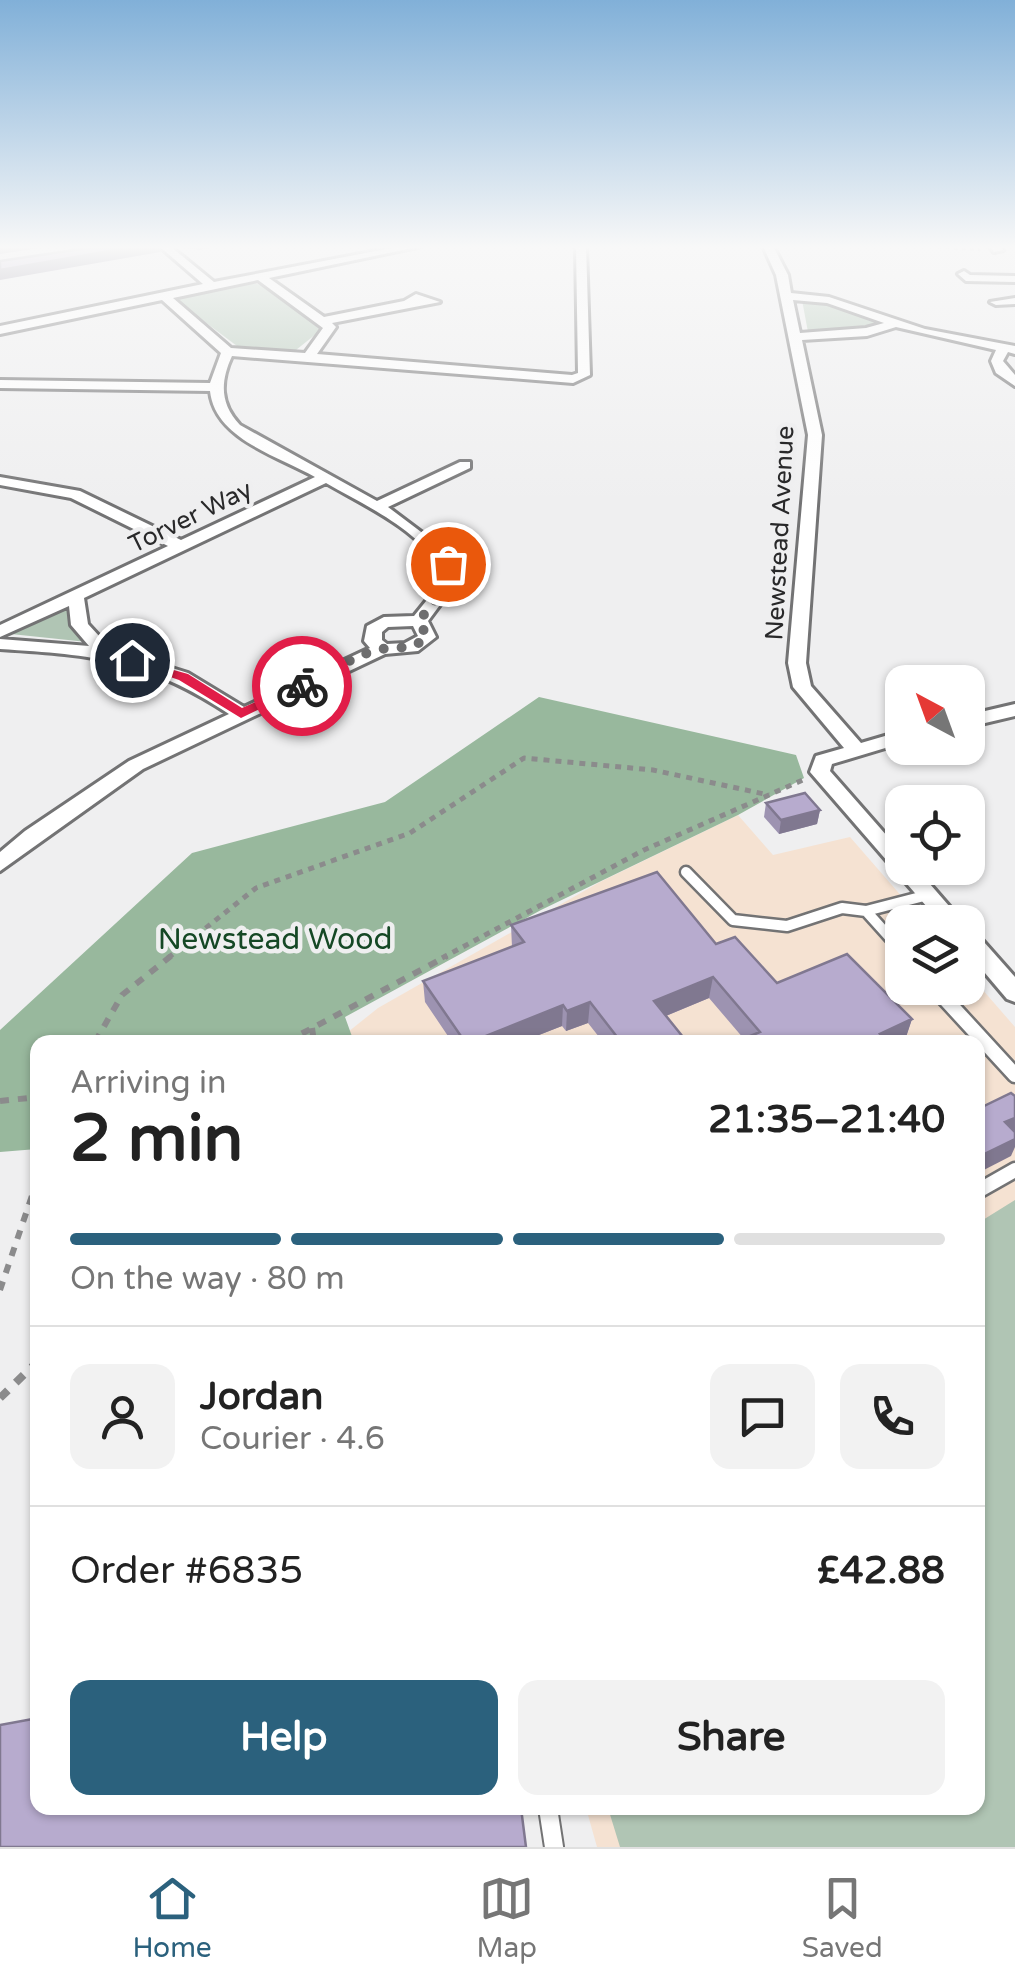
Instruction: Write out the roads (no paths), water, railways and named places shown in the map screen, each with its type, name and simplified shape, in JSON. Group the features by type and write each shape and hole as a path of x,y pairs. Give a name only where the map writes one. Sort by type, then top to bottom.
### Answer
{"street":[{"path":"205,332 228,352 572,379 584,375 583,332"},
{"path":"308,357 328,332"},
{"name":"Newstead Avenue","path":"795,332 815,435 797,662 802,688 856,749"},
{"path":"796,337 864,332"},
{"path":"932,332 1009,349"},
{"path":"1009,349 997,360 1001,370 1015,382"},
{"path":"228,352 214,387 222,416 235,428 376,507 433,544 448,564 447,585 419,621"},
{"path":"0,384 214,387"},
{"path":"376,507 465,466"},
{"name":"Torver Way","path":"0,632 325,478"},
{"path":"0,481 75,494 182,547"},
{"path":"76,598 80,625 104,652"},
{"path":"382,649 372,641 373,630 384,622 419,621"},
{"path":"0,864 32,836 136,765 382,649 418,645 427,637 419,621"},
{"path":"0,644 104,652 184,677 241,714"},
{"path":"985,717 1015,710"},
{"path":"885,741 823,760 820,772 885,846"},
{"path":"919,885 937,905"},
{"path":"985,959 1015,993"}],"lane":[{"path":"686,872 732,920 788,926 842,908 866,912 928,895"},
{"path":"866,912 885,933"},
{"path":"951,1005 978,1035"},
{"path":"985,1042 1015,1075"},
{"path":"985,1186 1015,1170"},
{"path":"549,1815 554,1847"}],"park label":[{"name":"Newstead Wood","path":"275,939"}]}
